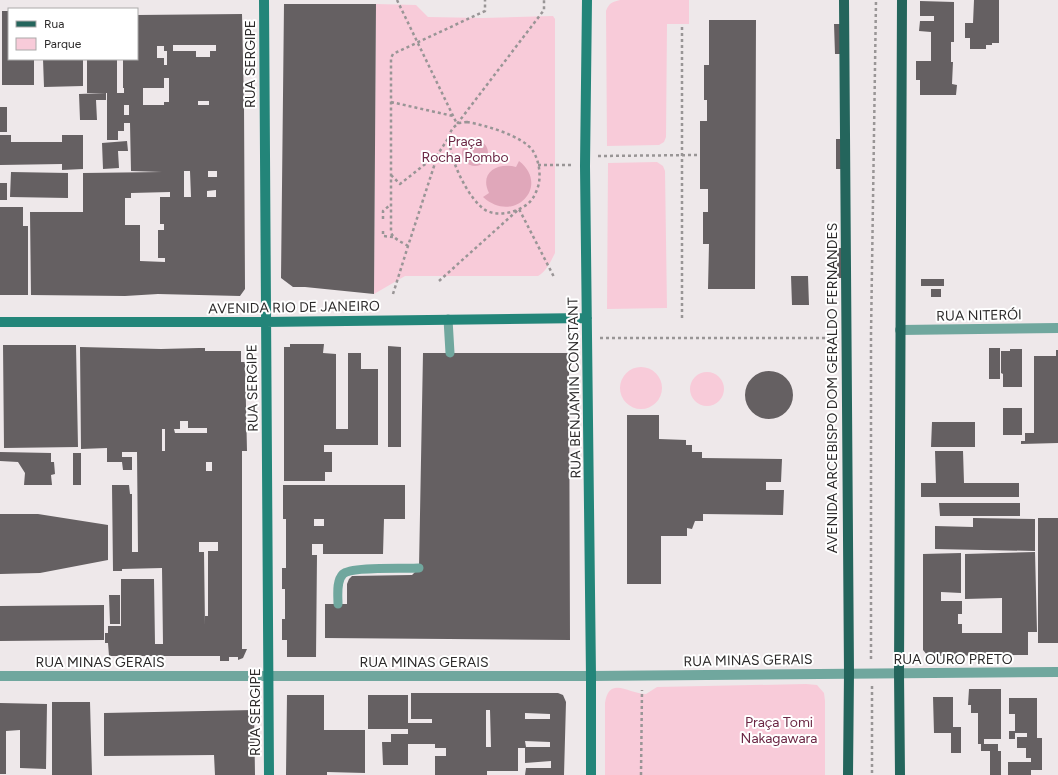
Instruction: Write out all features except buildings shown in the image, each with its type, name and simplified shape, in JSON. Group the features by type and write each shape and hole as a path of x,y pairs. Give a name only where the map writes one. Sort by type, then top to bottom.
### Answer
{"main road":[{"name":"AVENIDA ARCEBISPO DOM GERALDO FERNANDES","path":"844,0 849,673 848,775"},
{"path":"900,775 899,673 902,0"}],"street":[{"name":"RUA SERGIPE","path":"264,0 269,775"},
{"name":"RUA BENJAMIN CONSTANT","path":"587,0 585,166 588,318 591,775"},
{"name":"AVENIDA RIO DE JANEIRO","path":"0,322 265,322 588,318"},
{"name":"RUA NITERÓI","path":"900,330 1058,328"},
{"name":"RUA OURO PRETO","path":"849,673 1058,672"},
{"name":"RUA MINAS GERAIS","path":"0,676 591,676 849,673"}],"lane":[{"path":"448,319 450,353"},
{"path":"338,604 340,579 346,572 360,569 419,568"}],"path":[{"path":"397,0 457,124"},
{"path":"408,246 391,234 391,58 393,54 486,11 486,0"},
{"path":"393,294 438,154 450,132 544,10 544,0"},
{"path":"872,775 871,334 876,0"},
{"path":"682,27 682,318"},
{"path":"391,102 454,117"},
{"path":"449,136 450,152 458,171 472,197 481,207 497,214 510,213 526,206 534,198 539,184 538,165 532,150 512,136 475,123 467,122 457,124"},
{"path":"391,175 400,184 438,154"},
{"path":"595,156 700,155"},
{"path":"538,165 585,166"},
{"path":"383,219 383,211 391,204"},
{"path":"519,209 554,277"},
{"path":"439,281 519,209"},
{"path":"383,231 383,236 394,237"},
{"path":"588,338 846,338"},
{"path":"641,775 642,685"}],"green space":[{"path":"620,0 689,0 689,24 667,24 666,137 664,142 659,145 607,146 606,11 611,3"},
{"name":"Praça Rocha Pombo","path":"376,4 416,5 428,17 483,18 553,16 555,19 555,253 546,269 538,276 405,276 374,294"},
{"path":"657,162 663,166 665,171 667,308 607,309 608,163"},
{"path":"641,367 656,373 662,388 656,403 641,409 626,403 620,388 626,373"},
{"path":"707,372 719,377 724,389 719,401 707,406 695,401 690,389 695,377"},
{"name":"Praça Tomi Nakagawara","path":"817,685 824,693 825,775 605,775 605,703 607,695 615,688 646,694 657,687"}],"shaded area":[{"path":"475,140 484,144 488,153 484,162 475,166 466,162 462,153 466,144"},
{"path":"519,161 528,171 531,181 530,191 525,199 516,205 506,207 495,205 483,197 489,193 486,180 492,171 502,166 516,167"}]}
